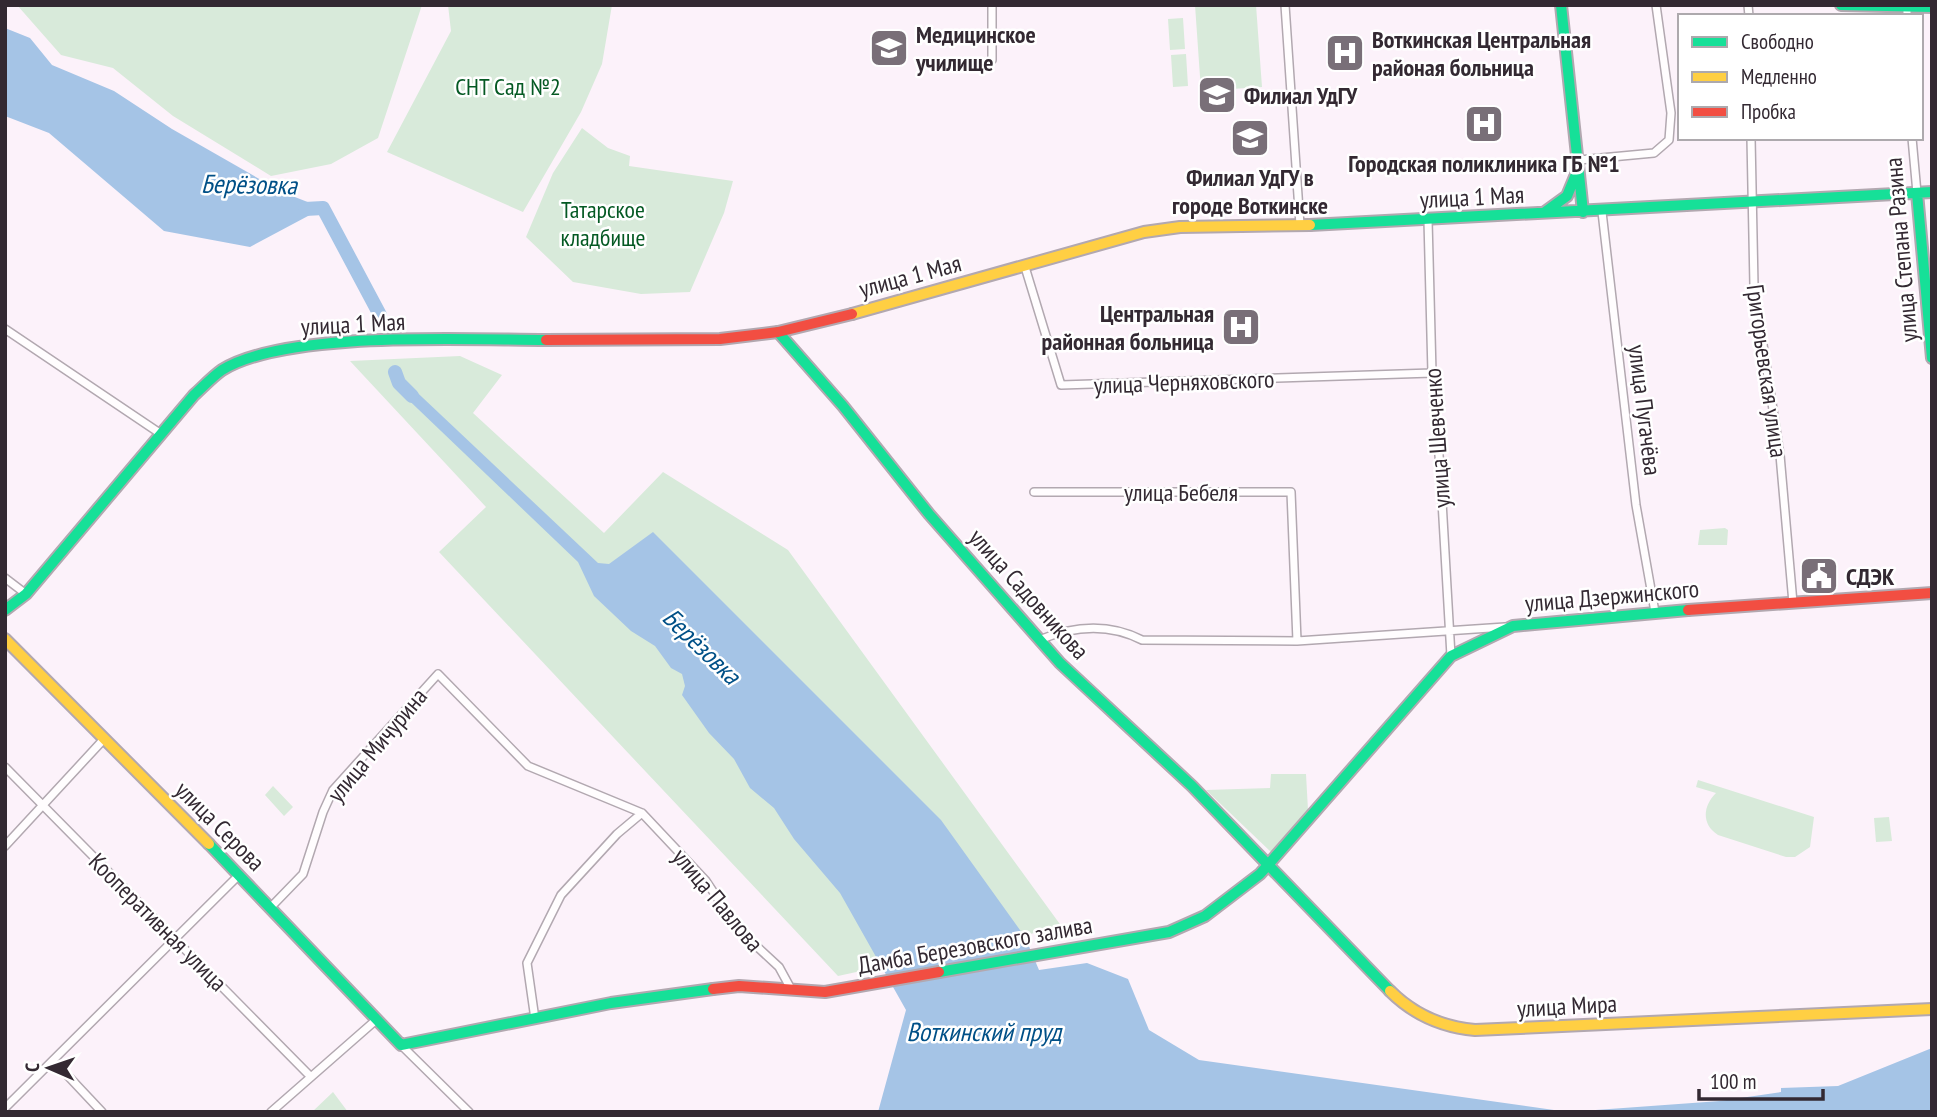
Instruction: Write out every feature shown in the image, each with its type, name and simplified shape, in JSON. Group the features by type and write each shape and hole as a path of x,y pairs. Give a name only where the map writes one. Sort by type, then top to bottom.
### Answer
{"main road":[{"path":"1561,5 1583,212"},
{"path":"1841,5 1907,10 1932,7"},
{"path":"1541,215 1567,196 1579,163"},
{"name":"улица 1 Мая","path":"5,610 26,594 194,395 223,370 286,349 366,341 720,339 778,332 1026,267 1144,232 1180,227 1541,215 1932,192"},
{"name":"улица Степана Разина","path":"1917,193 1932,358"},
{"name":"улица Садовникова","path":"778,332 851,415 929,514 1039,640 1270,864"},
{"name":"улица Дзержинского","path":"1270,864 1451,656 1513,626 1655,612 1932,593"},
{"name":"улица Серова","path":"5,639 271,907 401,1045"},
{"name":"Дамба Березовского залива","path":"791,989 825,992 1169,932 1205,916 1270,864"},
{"name":"улица Мира","path":"1270,864 1402,1003 1428,1021 1460,1030 1932,1009"},
{"path":"401,1045 611,1003 738,986 791,989"}],"street":[{"path":"992,5 992,60"},
{"path":"1285,5 1300,225"},
{"path":"1579,163 1654,153 1669,140 1671,113 1656,5"},
{"name":"Григорьевская улица","path":"1751,140 1754,286 1780,456 1793,603"},
{"name":"улица Степана Разина","path":"1912,140 1917,193"},
{"name":"улица Пугачёва","path":"1602,212 1638,517 1655,612"},
{"name":"улица Шевченко","path":"1428,220 1432,373 1451,656"},
{"name":"улица Черняховского","path":"1026,267 1061,385 1432,373"},
{"path":"5,329 161,434"},
{"name":"улица Бебеля","path":"1034,492 1291,492 1297,641"},
{"path":"5,578 26,594"},
{"path":"1039,640 1065,629 1122,630 1142,640 1297,641 1513,626"},
{"name":"улица Мичурина","path":"271,907 303,874 333,790 438,674 528,766 544,772"},
{"path":"5,846 104,739"},
{"name":"Кооперативная улица","path":"5,767 310,1076"},
{"name":"улица Павлова","path":"544,772 642,813 706,881 737,929 779,967 791,989"},
{"path":"535,1019 527,962 561,895 617,834 642,813"},
{"path":"5,1108 238,876"},
{"path":"271,1112 376,1020"},
{"name":"улица Серова","path":"401,1045 469,1112"},
{"path":"54,1061 102,1112"}],"green space":[{"path":"17,5 422,5 378,138 331,164 271,176 173,116 113,68 61,55"},
{"name":"СНТ Сад №2","path":"448,5 612,5 602,64 581,112 523,212 387,152 451,31"},
{"path":"1195,5 1256,5 1262,87 1201,91"},
{"path":"1183,18 1185,49 1170,50 1168,19"},
{"path":"1186,54 1188,86 1173,87 1171,55"},
{"name":"Татарское кладбище","path":"582,128 608,148 630,156 629,166 733,181 724,213 690,292 641,294 573,282 526,237 553,173"},
{"path":"460,356 502,375 473,413 604,533 663,472 788,550 1062,927 838,976 439,552 486,507 350,361"},
{"path":"1700,530 1728,530 1727,545 1698,545"},
{"path":"1271,774 1306,774 1308,810 1271,852 1206,790 1270,788"},
{"path":"1698,780 1814,817 1810,847 1795,857 1786,857 1718,835 1712,831 1706,820 1706,809 1716,793 1696,787"},
{"path":"273,786 293,807 284,816 265,795"},
{"path":"1889,817 1892,841 1876,842 1874,818"},
{"path":"333,1092 348,1112 312,1112"}],"water":[{"path":"5,28 30,38 52,65 114,91 172,129 282,192 323,208 250,247 164,231 49,133 5,116"},
{"name":"Воткинский пруд","path":"405,381 598,563 609,564 653,532 941,820 1025,937 1039,970 1087,963 1128,979 1149,1030 1199,1060 1568,1112 878,1112 906,1010 840,893 794,839 774,808 750,788 734,759 709,733 682,695 685,686 682,674 671,668 655,646 631,631 594,596 578,562 395,387"},
{"path":"1932,1048 1932,1112 1568,1112 1720,1101 1781,1092 1781,1088 1838,1086"}],"waterway":[{"name":"Берёзовка","path":"305,209 323,208 380,315"},
{"name":"Берёзовка","path":"395,372 399,383 412,396"}],"traffic: fast":[{"path":"1561,5 1583,212"},
{"path":"1841,5 1932,7"},
{"path":"1545,212 1567,196 1577,172"},
{"path":"1310,225 1932,192"},
{"path":"1917,193 1932,358"},
{"path":"778,332 843,406 929,514 1060,663 1192,786 1390,991"},
{"path":"5,610 26,594 194,395 222,370 251,357 289,348 332,343 426,339 546,340"},
{"path":"939,972 1169,932 1205,916 1260,874 1451,656 1513,626 1688,610"},
{"path":"209,844 401,1045 611,1003 713,989"}],"traffic: slow":[{"path":"852,314 1144,232 1180,227 1310,225"},
{"path":"5,639 209,844"},
{"path":"1390,991 1418,1013 1439,1023 1475,1030 1932,1009"}],"traffic: jam":[{"path":"546,340 720,339 778,332 852,314"},
{"path":"1688,610 1932,593"},
{"path":"713,989 739,986 825,992 939,972"}],"place":[{"name":"Медицинское училище","path":"889,48"},
{"name":"Воткинская Центральная районая больница","path":"1345,53"},
{"name":"Филиал УдГУ","path":"1217,95"},
{"name":"Городская поликлиника ГБ №1","path":"1484,124"},
{"name":"Филиал УдГУ в городе Воткинске","path":"1250,138"},
{"name":"Центральная районная больница","path":"1241,327"},
{"name":"СДЭК","path":"1819,576"}]}
